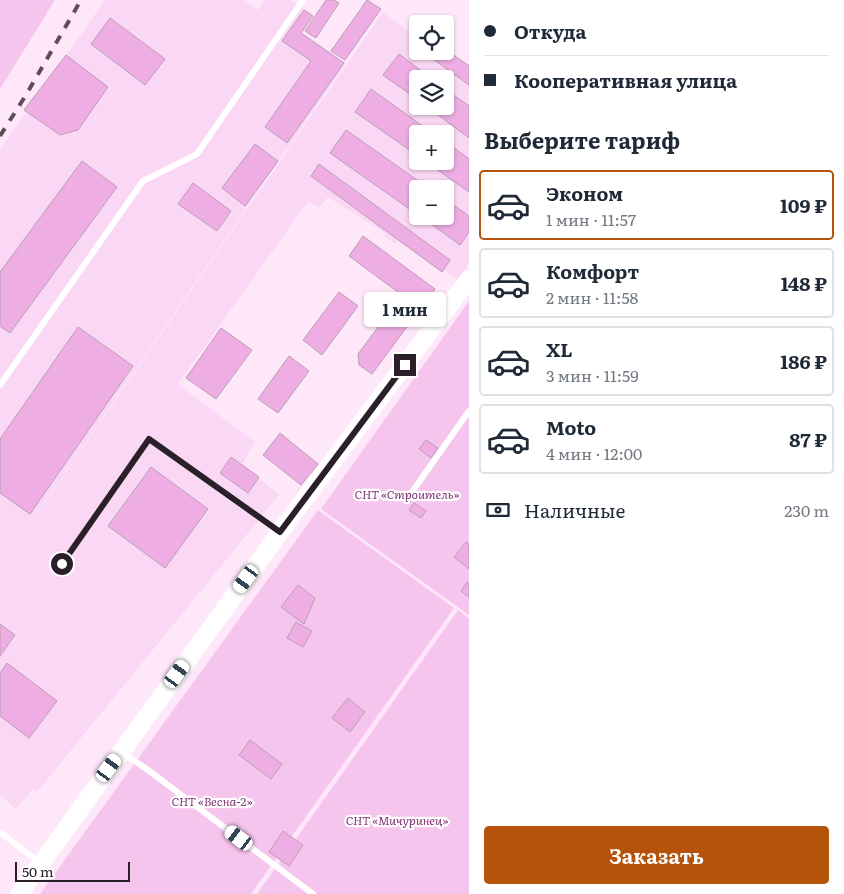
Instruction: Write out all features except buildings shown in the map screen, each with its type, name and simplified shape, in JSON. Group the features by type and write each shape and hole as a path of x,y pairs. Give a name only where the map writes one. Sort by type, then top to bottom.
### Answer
{"main road":[{"path":"19,894 280,532 468,283"}],"lane":[{"path":"0,385 144,181 197,154 303,0"},
{"path":"412,492 469,411"},
{"path":"62,564 149,439 280,532"},
{"path":"120,752 148,770 313,894"},
{"path":"0,832 40,864"}],"shaded area":[{"path":"105,0 244,0 258,10 265,0 290,0 313,16 302,33 346,63 0,567 0,150"},
{"path":"383,12 409,31 409,60 450,60 469,74 469,263 458,279 398,241 395,244 384,236 385,233 328,197 319,208 308,201 178,384 255,442 242,464 279,495 37,792 33,789 16,809 0,795 0,568"}],"green space":[{"path":"0,0 55,0 0,89"},
{"name":"СНТ «Строитель»","path":"469,301 469,615 321,509"},
{"name":"СНТ «Весна-2»","path":"318,510 454,608 251,894 40,894"},
{"name":"СНТ «Мичуринец»","path":"458,610 469,619 469,894 257,894"}],"railway":[{"path":"0,136 81,0"}],"route":[{"path":"62,564 149,439 280,532 405,365"}]}
